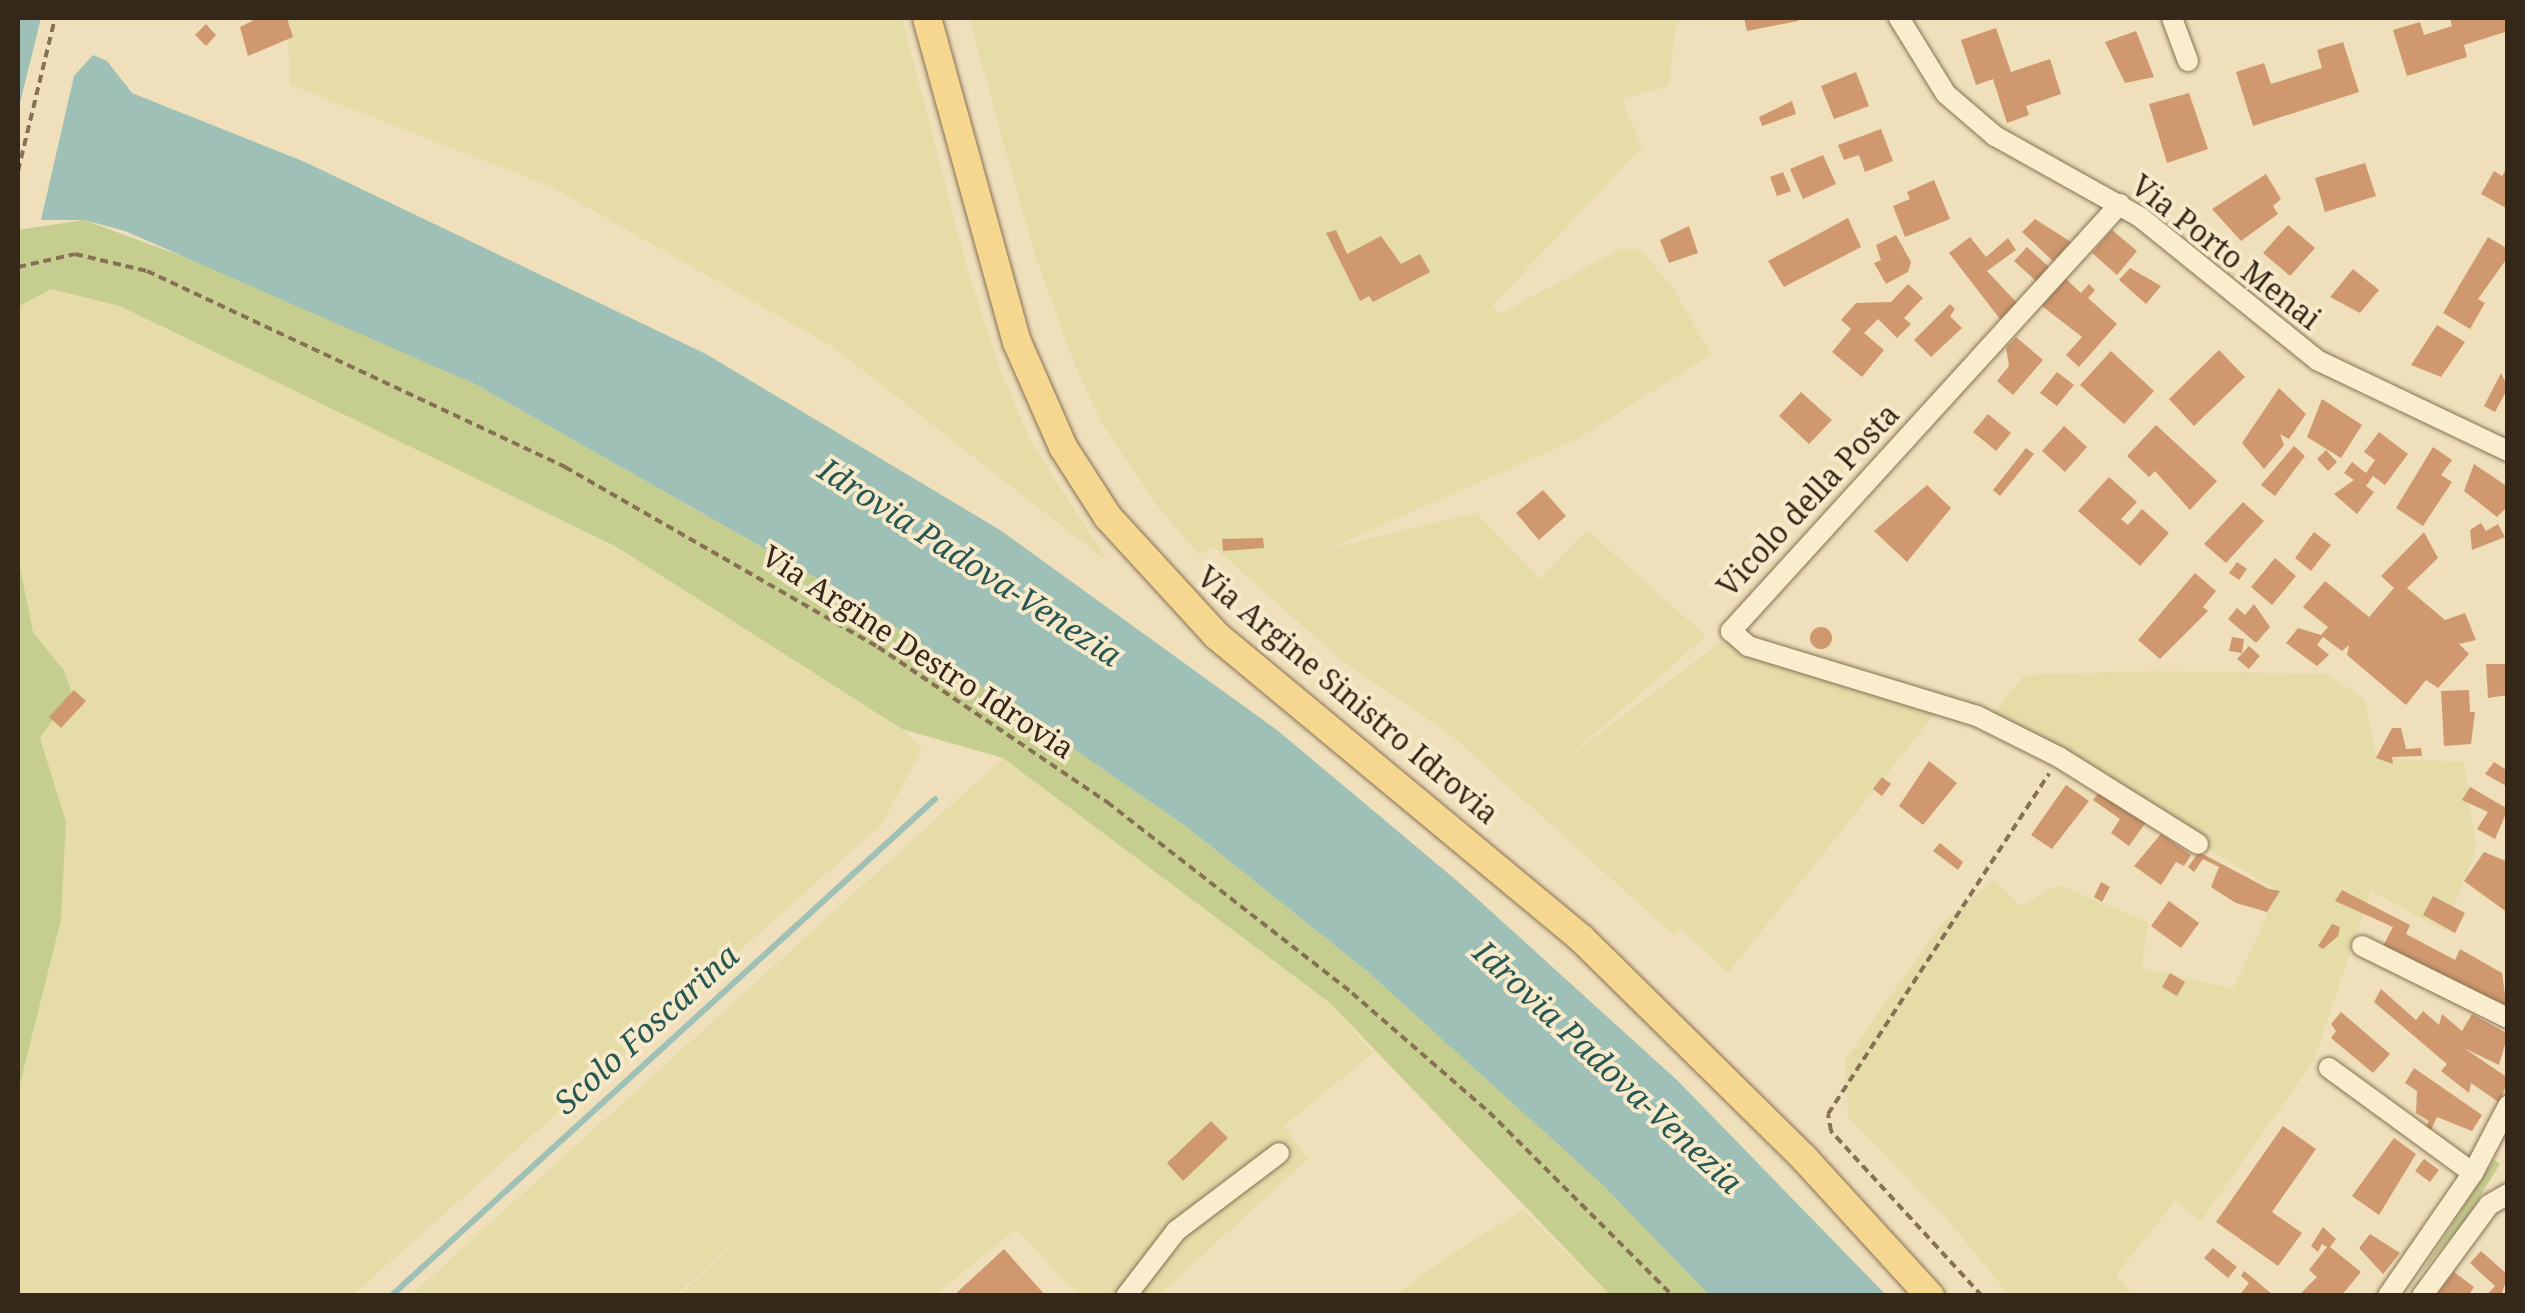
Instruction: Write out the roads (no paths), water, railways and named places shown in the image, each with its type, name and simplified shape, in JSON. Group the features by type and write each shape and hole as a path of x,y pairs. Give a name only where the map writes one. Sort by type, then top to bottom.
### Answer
{"main road":[{"name":"Via Argine Sinistro Idrovia","path":"927,18 1017,342 1063,447 1108,517 1217,636 1494,859 1594,951 1804,1158 1930,1296"}],"street":[{"name":"Via Porto Menai","path":"1899,18 1926,69 1969,117 2120,204 2317,360 2508,450"},
{"path":"2172,18 2188,61"},
{"name":"Vicolo della Posta","path":"2120,204 1731,631 1748,646 1936,700 2059,758 2198,844"},
{"path":"2362,946 2508,1018"},
{"path":"2329,1068 2473,1173"},
{"path":"2388,1296 2473,1173 2508,1106"},
{"path":"1126,1296 1176,1232 1279,1153"},
{"path":"2402,1276 2423,1294 2489,1206 2508,1194"}],"water":[{"path":"18,18 41,18 18,111"},
{"name":"Idrovia Padova-Venezia","path":"93,55 107,61 132,93 305,162 706,354 1000,530 1277,730 1462,885 1678,1081 1886,1295 1709,1295 1602,1184 1368,972 1184,825 864,605 475,384 125,231 84,220 41,220 74,76"}],"waterway":[{"name":"Scolo Foscarina","path":"391,1296 935,799"}]}
